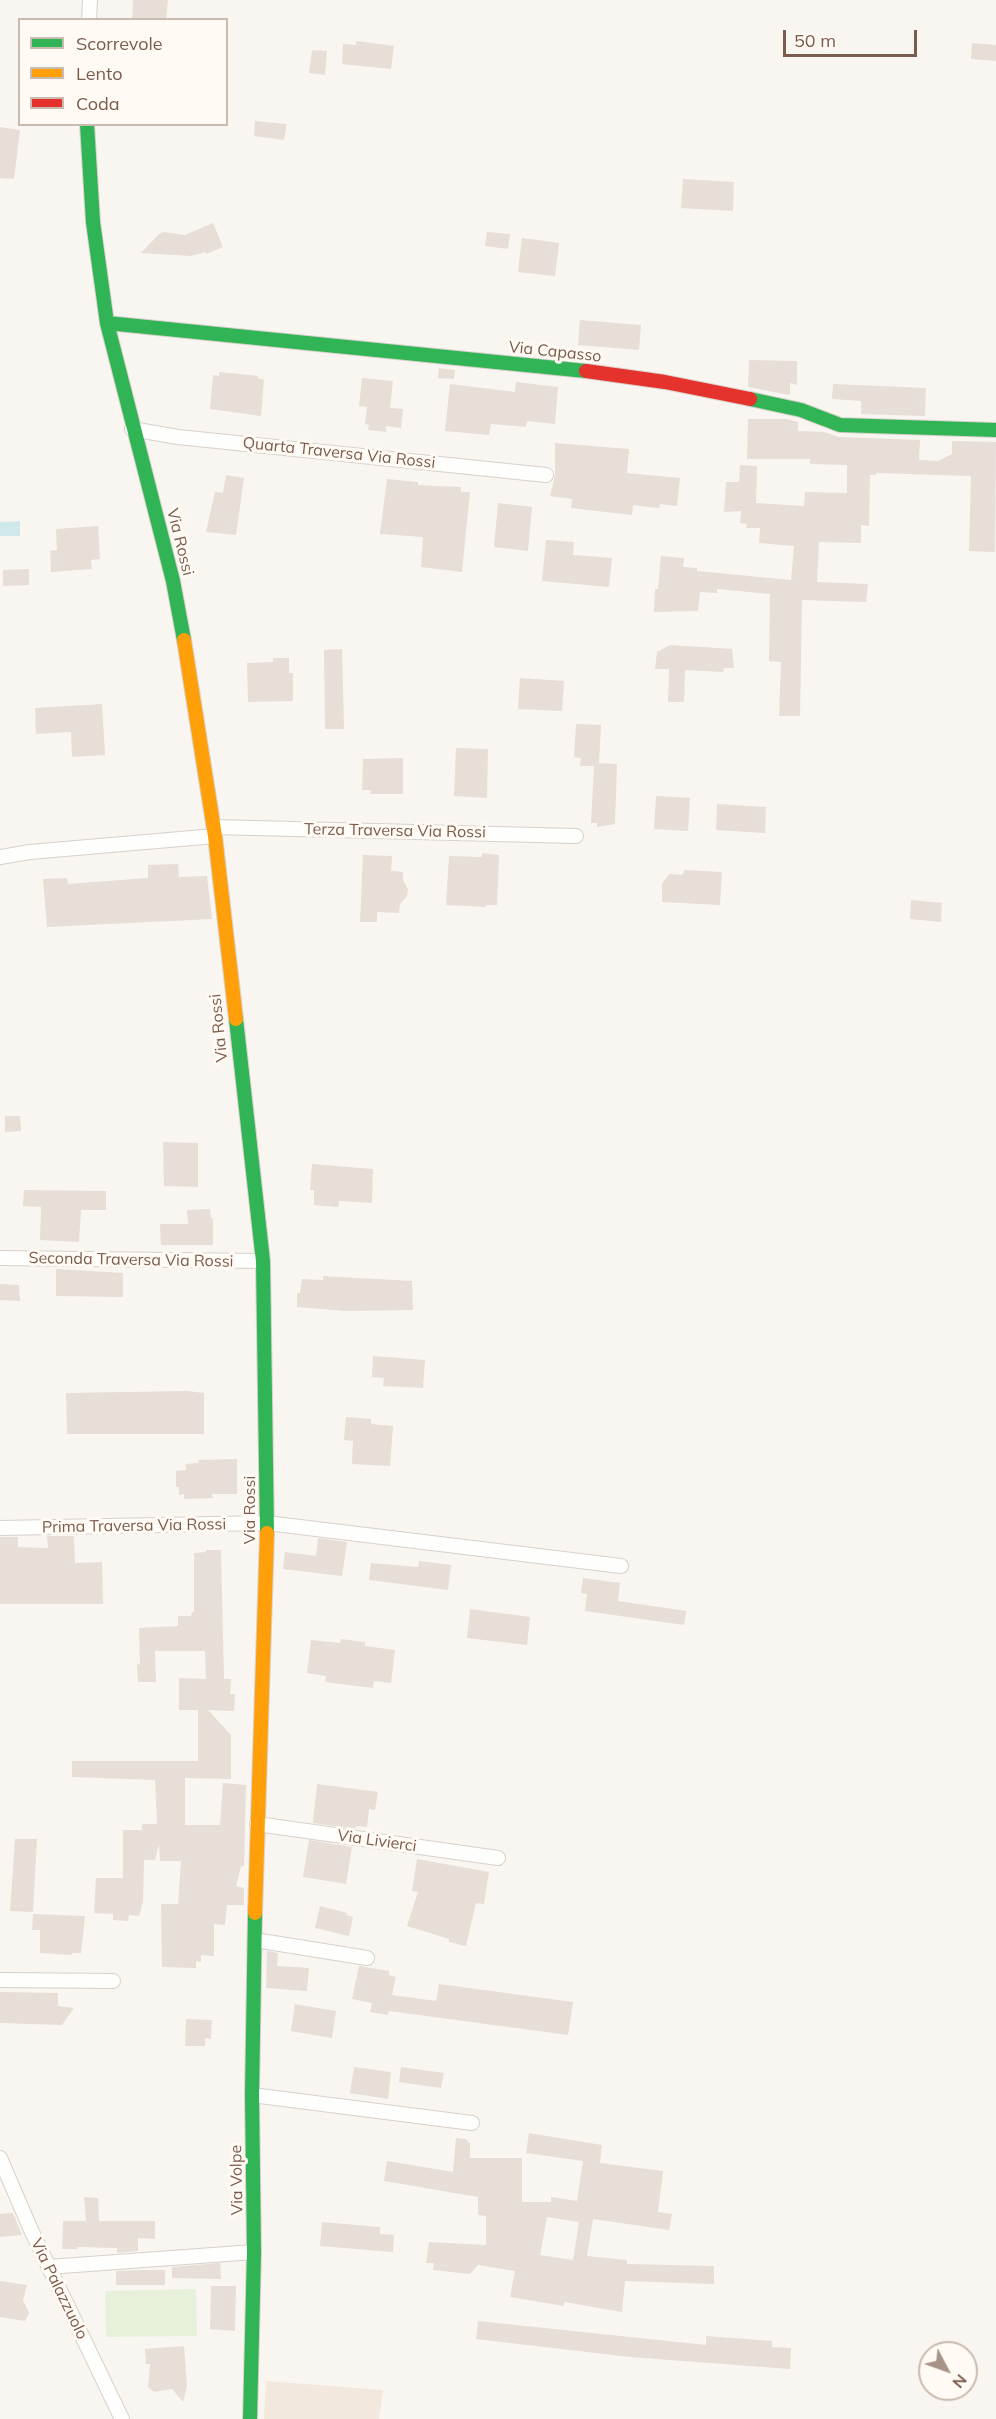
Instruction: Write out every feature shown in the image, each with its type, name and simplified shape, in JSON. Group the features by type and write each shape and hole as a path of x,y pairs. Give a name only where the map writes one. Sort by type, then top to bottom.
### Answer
{"street":[{"path":"89,18 90,0"},
{"name":"Via Rossi","path":"87,126 93,222 107,323 132,429 173,581 191,675 215,832 263,1261 267,1523 256,1824 255,1940"},
{"name":"Via Capasso","path":"107,323 571,369 665,382 801,410 840,425 996,430"},
{"name":"Quarta Traversa Via Rossi","path":"132,429 178,437 546,475"},
{"name":"Terza Traversa Via Rossi","path":"0,857 215,832 576,836"},
{"name":"Seconda Traversa Via Rossi","path":"0,1258 263,1261"},
{"name":"Prima Traversa Via Rossi","path":"0,1528 267,1523 621,1566"},
{"name":"Via Livierci","path":"256,1824 498,1858"},
{"path":"255,1940 367,1958"},
{"name":"Via Volpe","path":"250,2419 254,2252 252,2095 255,1940"},
{"path":"0,1980 113,1981"},
{"path":"252,2095 472,2123"},
{"name":"Via Palazzuolo","path":"0,2158 48,2267 122,2419"},
{"path":"48,2267 254,2252"}],"shaded area":[{"path":"266,2381 383,2390 379,2419 264,2419"}],"green space":[{"path":"196,2289 197,2336 106,2337 105,2291"}],"water":[{"path":"20,521 20,536 0,536 0,522"}],"building":[{"path":"133,0 168,0 166,18 132,18"},
{"path":"356,41 394,46 391,69 342,64 343,44 356,45"},
{"path":"972,43 996,45 996,61 971,59"},
{"path":"312,50 327,51 325,75 309,73"},
{"path":"255,121 287,124 284,140 254,136"},
{"path":"0,127 20,130 14,179 0,178"},
{"path":"683,179 734,182 733,211 681,208"},
{"path":"213,223 223,247 206,254 205,252 191,256 141,253 159,234 164,232 185,235"},
{"path":"487,232 510,234 508,249 485,246"},
{"path":"522,238 559,243 555,276 518,272"},
{"path":"580,320 641,325 639,350 578,345"},
{"path":"749,360 797,361 797,385 790,383 790,395 748,387"},
{"path":"439,368 455,370 454,379 438,378"},
{"path":"219,372 258,376 264,380 261,416 210,409 213,375 219,376"},
{"path":"362,378 393,381 390,408 403,409 401,428 386,426 386,432 368,430 369,425 365,424 367,407 359,406"},
{"path":"516,382 558,387 555,424 527,421 526,427 491,424 489,435 445,431 450,384 515,392"},
{"path":"833,384 926,388 925,416 861,414 861,401 832,399"},
{"path":"748,419 787,419 798,422 798,431 824,432 839,437 920,440 919,460 938,461 952,454 952,441 996,442 995,552 969,551 971,476 876,473 876,475 870,475 869,526 861,525 861,543 819,542 817,582 868,584 866,602 802,600 800,716 779,716 781,662 769,661 770,594 717,589 717,593 700,592 698,611 654,612 655,589 658,589 661,556 684,558 683,567 697,568 697,571 791,580 794,546 759,543 760,528 746,528 747,524 740,523 741,511 724,512 726,482 739,482 740,465 757,466 756,503 804,506 805,492 847,493 847,465 810,464 810,459 747,459"},
{"path":"555,443 629,449 627,473 680,478 677,506 660,504 659,508 633,505 632,515 571,508 572,499 550,496 555,475"},
{"path":"226,475 244,478 236,535 206,532 215,492 223,493"},
{"path":"387,479 418,482 418,485 461,487 461,492 470,492 462,572 421,567 423,537 380,534"},
{"path":"498,503 532,507 528,551 494,547"},
{"path":"98,526 100,559 91,560 92,569 51,572 50,551 57,550 56,529"},
{"path":"546,540 574,542 573,555 612,558 609,587 542,581"},
{"path":"29,569 29,585 3,586 3,570"},
{"path":"670,645 732,649 734,668 724,668 723,672 685,670 684,702 668,702 669,669 655,669 657,652"},
{"path":"342,649 344,729 325,729 324,650"},
{"path":"273,658 289,658 289,673 293,673 293,701 248,702 247,663 273,662"},
{"path":"520,678 564,681 562,711 518,709"},
{"path":"102,704 105,755 72,757 71,732 36,734 35,708"},
{"path":"576,724 601,725 599,763 617,764 615,824 597,827 597,823 591,823 594,766 580,766 581,758 574,757"},
{"path":"456,748 488,749 487,798 454,796"},
{"path":"403,758 403,794 370,794 371,790 362,790 363,759"},
{"path":"656,796 690,798 688,831 654,829"},
{"path":"717,804 766,807 765,833 716,830"},
{"path":"482,853 499,855 497,905 486,905 485,907 446,905 449,856 482,857"},
{"path":"363,855 392,856 391,871 403,872 403,880 408,889 407,896 400,904 399,913 377,912 377,922 360,922"},
{"path":"178,864 179,877 207,876 212,919 47,927 43,879 67,878 68,884 148,878 148,865"},
{"path":"685,870 722,872 720,905 662,902 662,884 669,874 682,875"},
{"path":"911,900 942,903 941,922 910,919"},
{"path":"5,1116 20,1116 21,1131 5,1132"},
{"path":"163,1142 198,1143 198,1187 164,1186"},
{"path":"312,1164 373,1169 372,1203 339,1201 338,1207 314,1205 314,1190 310,1190"},
{"path":"24,1190 106,1191 106,1210 81,1210 79,1242 40,1240 41,1207 23,1206"},
{"path":"210,1209 211,1218 213,1218 213,1245 161,1245 160,1224 188,1224 187,1210"},
{"path":"56,1269 123,1273 123,1297 56,1296"},
{"path":"323,1276 412,1281 413,1310 347,1311 297,1307 297,1293 300,1293 302,1279 323,1280"},
{"path":"0,1284 19,1285 20,1301 0,1300"},
{"path":"373,1356 425,1360 423,1388 383,1386 384,1378 372,1377"},
{"path":"187,1391 204,1393 204,1434 67,1434 66,1393"},
{"path":"346,1417 371,1419 371,1424 393,1426 390,1466 352,1464 353,1441 344,1440"},
{"path":"237,1459 237,1494 212,1494 213,1498 184,1499 184,1494 179,1495 179,1487 176,1487 176,1471 186,1470 186,1464 199,1463 198,1460"},
{"path":"47,1536 74,1536 75,1563 102,1562 103,1604 0,1604 0,1537 18,1537 18,1547 48,1548"},
{"path":"318,1538 347,1542 342,1576 283,1569 285,1552 316,1556"},
{"path":"206,1550 221,1550 224,1679 231,1679 230,1694 235,1694 234,1711 208,1710 231,1735 231,1779 185,1778 185,1825 220,1825 223,1783 246,1785 244,1866 241,1866 236,1886 244,1888 244,1905 227,1905 225,1925 214,1924 214,1956 201,1955 201,1962 196,1961 196,1968 162,1967 161,1904 178,1904 181,1861 160,1861 159,1844 155,1860 144,1860 143,1902 139,1916 129,1915 128,1921 113,1920 113,1914 94,1913 96,1878 123,1878 123,1830 142,1830 142,1824 157,1824 155,1780 72,1777 72,1761 198,1761 198,1710 179,1710 179,1678 206,1679 205,1651 155,1651 156,1682 138,1682 137,1664 140,1665 139,1628 178,1626 178,1616 191,1616 194,1612 194,1553 206,1552"},
{"path":"419,1561 451,1565 448,1590 369,1580 371,1563 418,1567"},
{"path":"583,1578 620,1583 618,1601 686,1611 684,1625 585,1611 587,1594 581,1593"},
{"path":"470,1609 530,1617 527,1645 467,1638"},
{"path":"341,1639 365,1642 365,1646 395,1650 391,1683 374,1681 373,1688 325,1682 326,1676 307,1673 311,1640 340,1643"},
{"path":"317,1784 378,1792 375,1810 369,1809 367,1827 356,1826 355,1829 313,1823"},
{"path":"15,1839 37,1839 33,1912 10,1911"},
{"path":"309,1840 352,1847 346,1884 303,1877"},
{"path":"417,1859 489,1872 484,1904 476,1903 466,1946 407,1926 418,1892 412,1891"},
{"path":"320,1906 347,1913 346,1915 353,1917 349,1936 315,1928"},
{"path":"33,1914 85,1916 81,1953 72,1953 72,1955 40,1953 40,1930 32,1930"},
{"path":"267,1951 278,1953 277,1966 309,1968 307,1991 266,1988"},
{"path":"359,1966 389,1971 389,1975 396,1977 392,1995 436,2001 439,1984 573,2002 568,2035 389,2011 388,2015 370,2012 372,2003 352,1999"},
{"path":"0,1992 58,1993 58,2006 74,2008 62,2025 0,2023"},
{"path":"295,2004 336,2011 332,2038 291,2031"},
{"path":"186,2019 212,2020 211,2039 205,2038 205,2046 185,2046"},
{"path":"354,2067 391,2072 388,2099 350,2093"},
{"path":"401,2067 444,2073 441,2088 399,2082"},
{"path":"529,2133 602,2145 600,2163 663,2171 658,2212 672,2214 669,2230 593,2219 587,2256 627,2260 627,2264 714,2266 714,2284 625,2281 622,2312 564,2302 564,2306 510,2297 515,2271 478,2265 470,2274 433,2270 434,2263 426,2263 429,2242 486,2245 486,2216 478,2215 478,2197 384,2181 387,2161 453,2172 456,2138 466,2139 470,2144 470,2158 522,2158 522,2202 551,2202 551,2197 577,2201 583,2161 526,2153","holes":["547,2217 579,2222 573,2260 540,2255"]},
{"path":"84,2197 98,2198 99,2221 155,2221 155,2239 138,2238 138,2251 117,2253 117,2248 62,2249 63,2221 86,2221"},
{"path":"13,2213 22,2235 0,2237 0,2214"},
{"path":"322,2222 380,2227 380,2234 394,2235 393,2252 320,2246"},
{"path":"220,2263 221,2279 172,2278 172,2267"},
{"path":"165,2270 165,2285 116,2285 116,2271"},
{"path":"0,2281 27,2285 23,2300 29,2313 25,2321 0,2317"},
{"path":"211,2286 236,2286 235,2331 210,2329"},
{"path":"478,2321 706,2345 706,2336 772,2341 772,2347 791,2348 790,2369 630,2357 476,2339"},
{"path":"184,2346 187,2386 183,2402 172,2389 154,2392 148,2387 150,2364 146,2364 145,2349"}],"traffic: fast":[{"path":"87,126 93,222 107,323 173,581 184,640"},
{"path":"107,323 586,371"},
{"path":"750,399 801,410 840,425 996,430"},
{"path":"236,1019 263,1261 267,1533"},
{"path":"250,2419 254,2252 252,2095 255,1913"}],"traffic: slow":[{"path":"184,640 215,836 236,1019"},
{"path":"255,1913 267,1533"}],"traffic: jam":[{"path":"586,371 665,382 750,399"}]}
